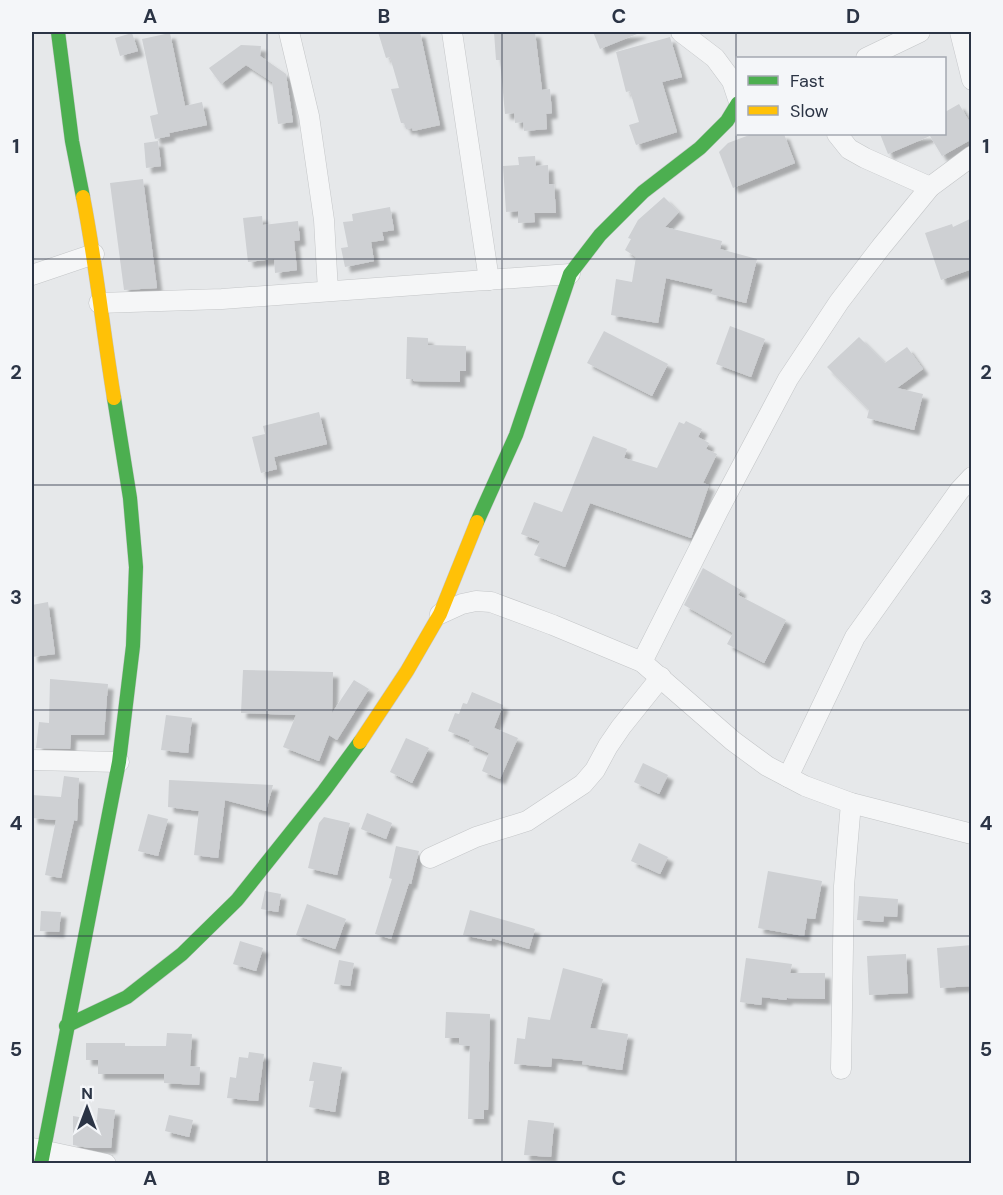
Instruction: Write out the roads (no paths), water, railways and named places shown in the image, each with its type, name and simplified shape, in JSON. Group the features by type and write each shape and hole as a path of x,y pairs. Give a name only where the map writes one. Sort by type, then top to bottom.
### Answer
{"street":[{"path":"58,32 72,141 94,254 99,303 130,498 136,567 133,646 119,762 38,1154 106,1164"},
{"path":"289,32 309,116 324,220 328,291"},
{"path":"452,32 489,280"},
{"path":"681,32 715,58 732,81 736,94"},
{"path":"868,57 920,32"},
{"path":"960,32 972,80"},
{"path":"66,1026 127,997 182,954 237,900 324,791 369,730 440,614 464,550 516,435 570,274 600,235 643,192 732,120"},
{"path":"838,135 849,148 865,158 930,187"},
{"path":"642,662 788,379 839,303 930,187 972,156"},
{"path":"32,275 94,254"},
{"path":"99,303 222,299 570,274"},
{"path":"788,777 855,637 972,477"},
{"path":"440,614 462,604 476,601 490,602 553,625 642,662 733,741 766,766 805,786 851,803 972,834"},
{"path":"430,858 476,837 527,821 583,784 595,770 621,727 660,677"},
{"path":"32,760 119,762"},
{"path":"841,1069 844,898 851,803"}]}
